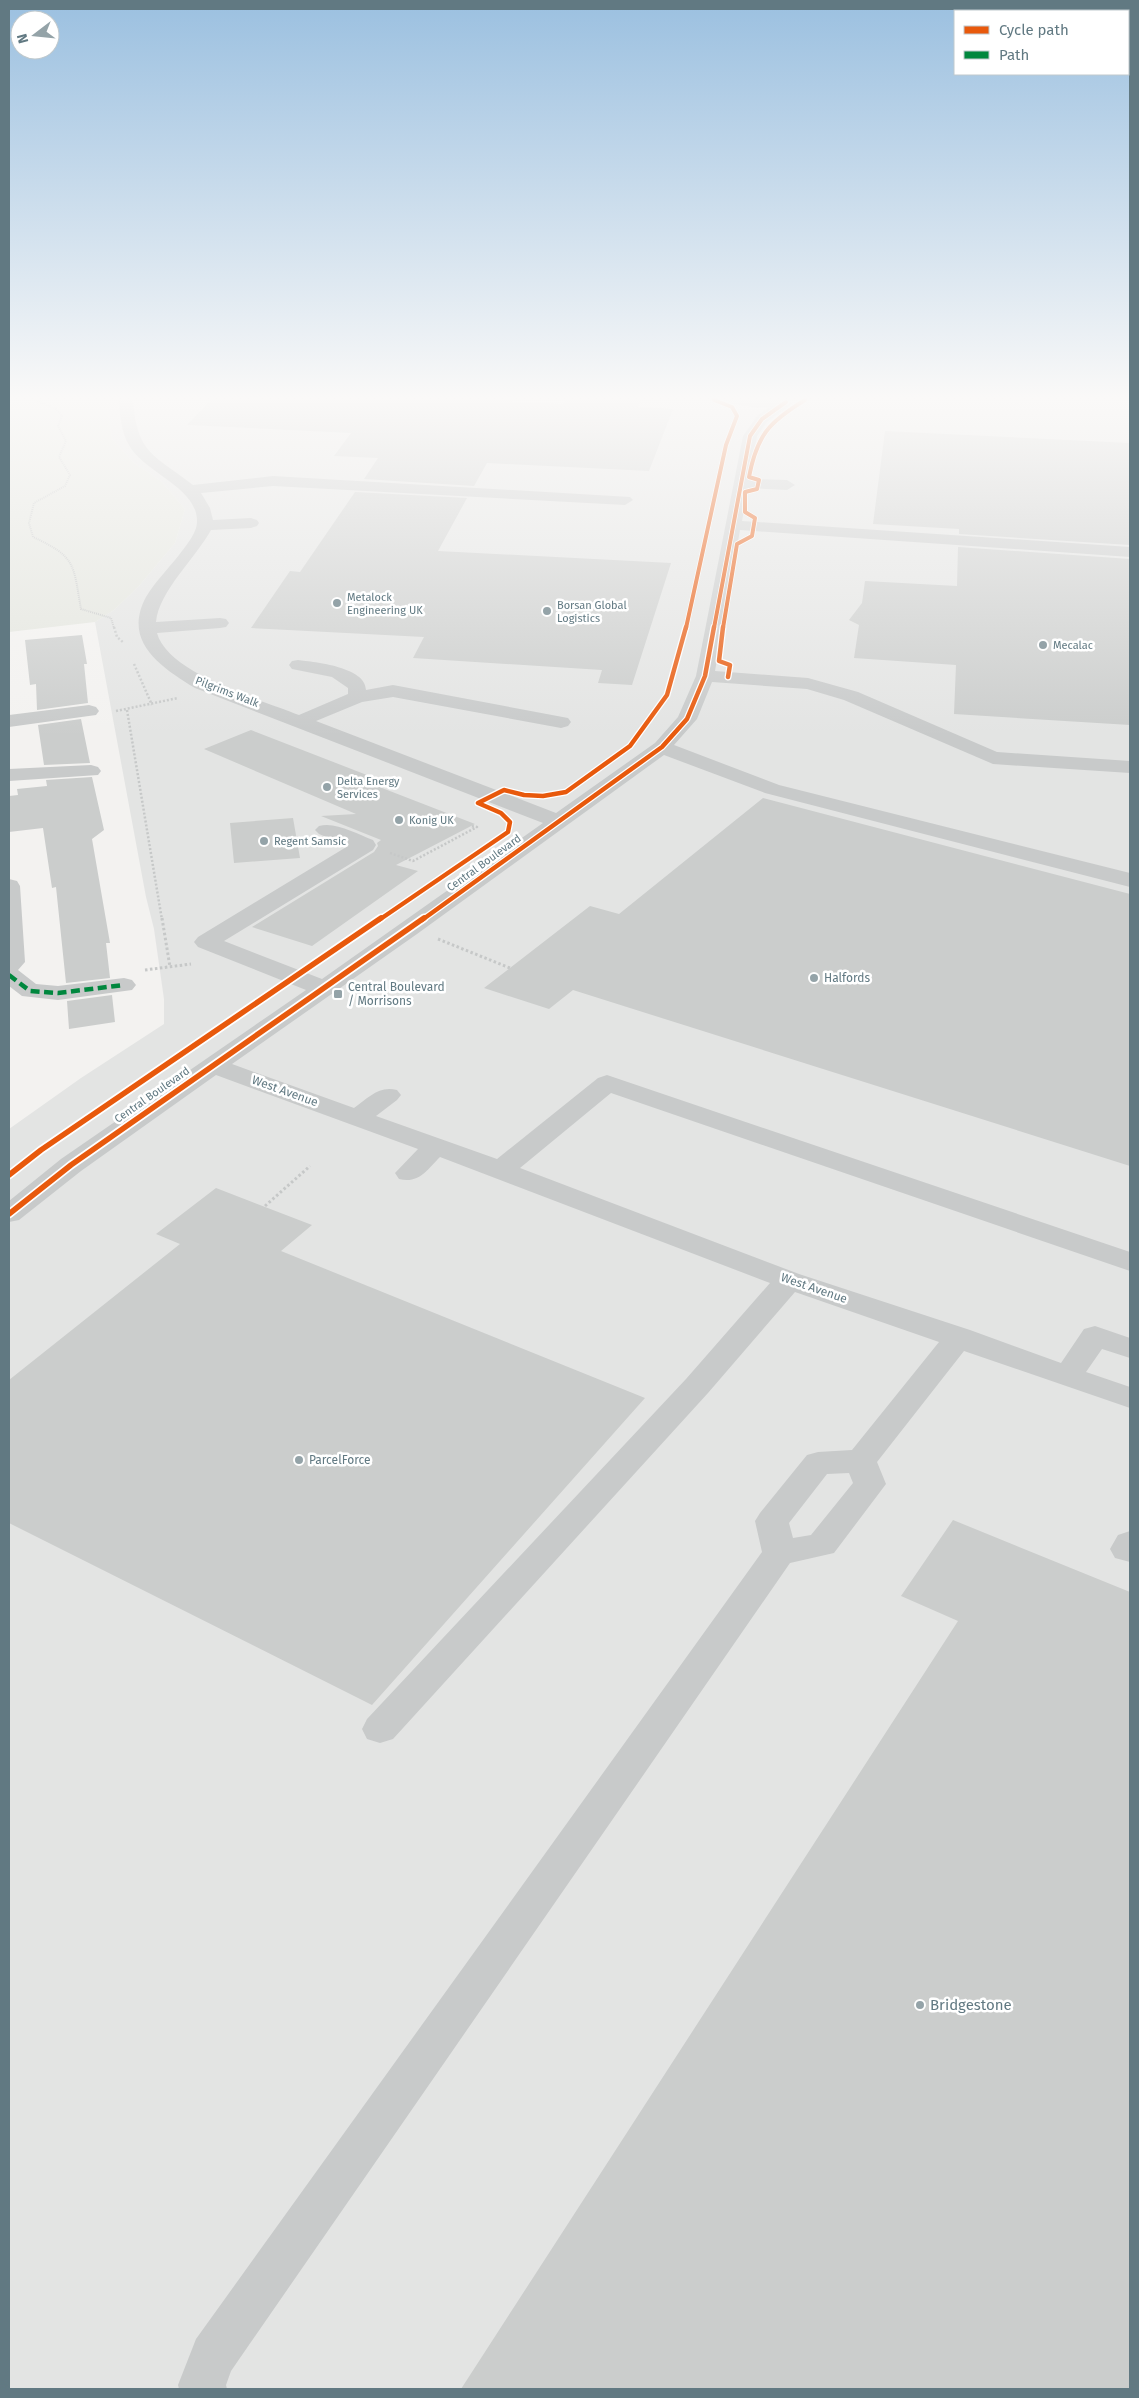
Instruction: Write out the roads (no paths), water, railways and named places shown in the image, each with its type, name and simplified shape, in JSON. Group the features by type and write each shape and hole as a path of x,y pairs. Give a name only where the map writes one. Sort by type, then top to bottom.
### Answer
{"street":[{"path":"204,512 205,525 192,550 156,597 148,613 147,628 220,623"},
{"name":"Central Boulevard","path":"9,1214 71,1165 212,1064 409,928 662,747 687,718 705,676 736,512"},
{"path":"843,519 855,526 1130,542"},
{"path":"205,525 251,523"},
{"path":"734,525 909,536 952,542 1130,552"},
{"name":"Pilgrims Walk","path":"147,628 154,648 170,666 202,684 558,821"},
{"path":"298,665 338,672 357,686 357,698"},
{"path":"705,676 808,684 851,696 993,758 1130,767"},
{"path":"300,721 357,698 393,691 561,722"},
{"path":"9,721 89,711"},
{"path":"662,747 772,788 1130,880"},
{"path":"9,775 91,771"},
{"path":"323,988 206,942 365,845 326,830"},
{"path":"9,886 13,962 9,966"},
{"path":"9,975 30,990 58,993 132,978"},
{"name":"West Avenue","path":"212,1064 501,1170 789,1280 959,1337 1130,1398"},
{"path":"501,1170 607,1082 1130,1262"},
{"path":"358,1118 388,1094"},
{"path":"409,1173 435,1147"},
{"path":"380,1729 697,1386 789,1280"},
{"path":"1067,1377 1095,1336 1130,1348"},
{"path":"779,1553 772,1521 818,1463 861,1461 959,1337"},
{"path":"203,2389 202,2385 213,2356 779,1553 822,1545 870,1484 861,1461"},
{"path":"1130,1543 1127,1548 1130,1550"}],"place":[{"name":"Metalock Engineering UK","path":"337,603"},
{"name":"Borsan Global Logistics","path":"547,611"},
{"name":"Mecalac","path":"1043,645"},
{"name":"Delta Energy Services","path":"327,787"},
{"name":"Konig UK","path":"399,820"},
{"name":"Regent Samsic","path":"264,841"},
{"name":"Halfords","path":"814,978"},
{"name":"Central Boulevard / Morrisons","path":"338,994"},
{"name":"ParcelForce","path":"299,1460"},
{"name":"Bridgestone","path":"920,2005"}]}
